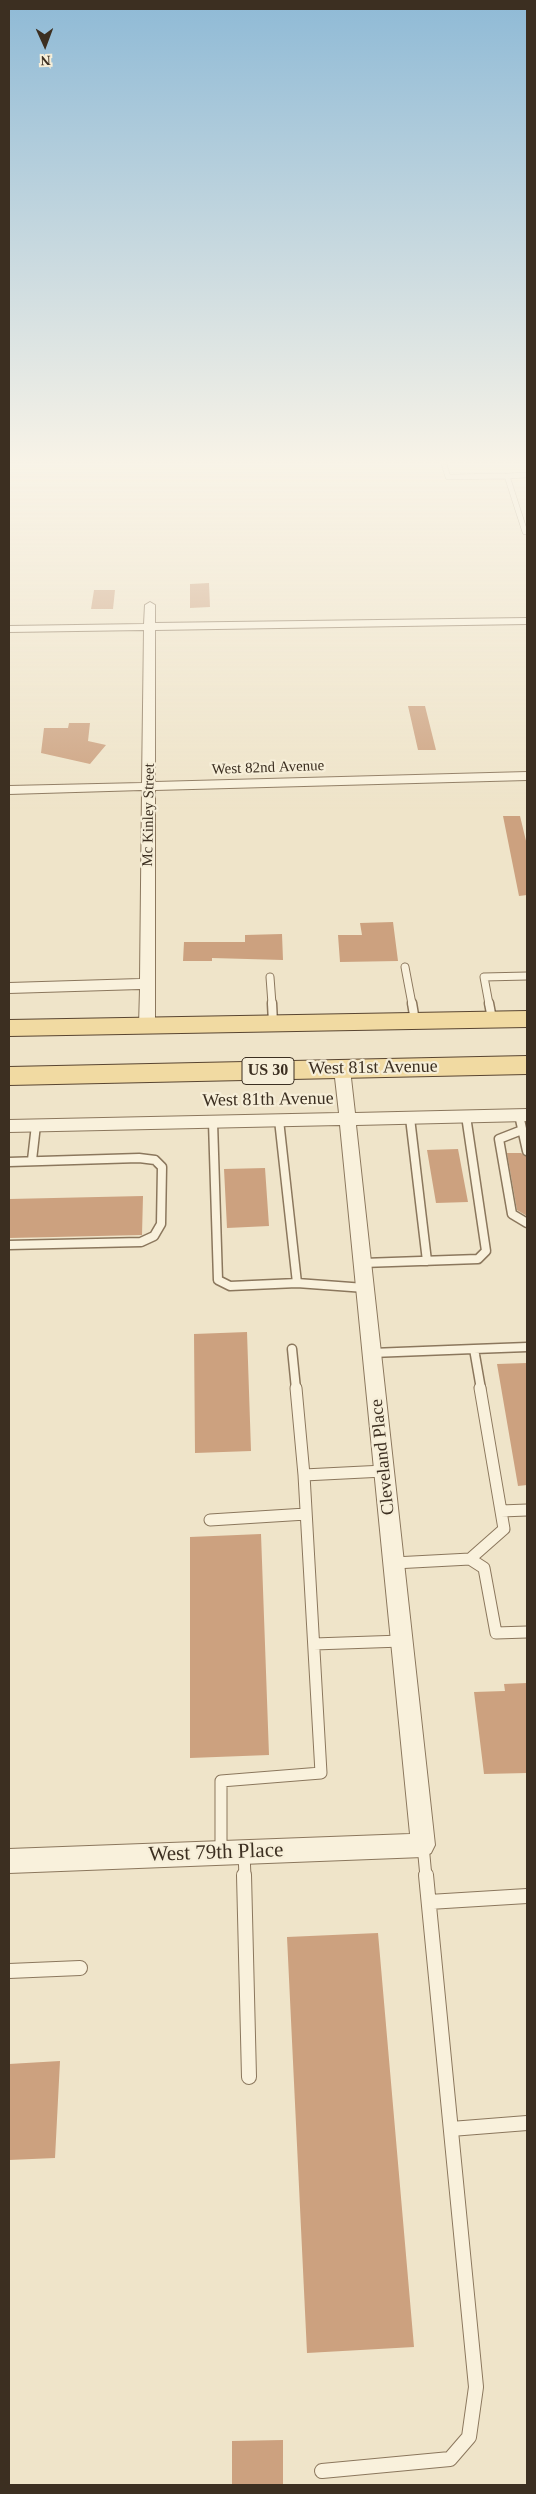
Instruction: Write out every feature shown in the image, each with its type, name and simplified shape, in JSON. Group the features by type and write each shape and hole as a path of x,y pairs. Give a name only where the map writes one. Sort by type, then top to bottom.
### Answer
{"main road":[{"path":"9,1028 527,1019"},
{"name":"West 81st Avenue","path":"9,1076 527,1065"}],"street":[{"name":"Mc Kinley Street","path":"147,1026 150,605"},
{"path":"9,629 527,621"},
{"name":"West 82nd Avenue","path":"9,790 150,788 527,776"},
{"path":"9,988 146,984"},
{"name":"Cleveland Place","path":"342,1069 423,1845"},
{"name":"West 81th Avenue","path":"9,1126 466,1116 523,1120"},
{"name":"West 79th Place","path":"9,1861 423,1845"}],"lane":[{"path":"405,967 415,1021"},
{"path":"492,1020 484,977 527,976"},
{"path":"270,977 273,1023"},
{"path":"363,1263 478,1259 486,1251 466,1116"},
{"path":"410,1118 427,1261"},
{"path":"279,1120 297,1283"},
{"path":"527,1151 523,1120 499,1138 512,1214 527,1223"},
{"path":"213,1122 218,1280 230,1286 297,1283 365,1288"},
{"path":"32,1160 36,1125"},
{"path":"9,1162 32,1160 155,1160 162,1167 161,1224 154,1236 141,1242 9,1245"},
{"path":"372,1353 527,1347"},
{"path":"249,2077 233,1852 221,1781 321,1774 304,1475 292,1349"},
{"path":"470,1559 504,1529 474,1349"},
{"path":"304,1475 384,1471"},
{"path":"501,1511 527,1510"},
{"path":"210,1520 306,1514"},
{"path":"394,1563 470,1559 484,1568 496,1633 527,1632"},
{"path":"314,1644 402,1641"},
{"path":"322,2471 450,2459 469,2437 476,2387 423,1845"},
{"path":"429,1902 527,1896"},
{"path":"9,1971 80,1968"},
{"path":"451,2129 527,2122"}],"building":[{"path":"209,583 210,607 190,608 190,584"},
{"path":"94,590 115,590 113,609 91,609"},
{"path":"408,706 425,706 436,750 418,750"},
{"path":"69,723 90,723 88,741 106,745 90,764 41,753 44,728 68,728"},
{"path":"503,816 520,816 527,845 527,895 519,896"},
{"path":"393,922 398,961 340,962 338,935 362,935 360,923"},
{"path":"282,934 283,960 212,958 212,961 183,961 184,942 245,942 245,935"},
{"path":"458,1149 468,1202 436,1203 427,1150"},
{"path":"507,1153 521,1153 527,1157 527,1216 517,1210"},
{"path":"265,1168 269,1226 227,1228 224,1169"},
{"path":"143,1196 142,1235 9,1238 9,1199"},
{"path":"247,1332 251,1451 195,1453 194,1334"},
{"path":"527,1363 527,1485 518,1486 497,1364"},
{"path":"261,1534 269,1755 190,1758 190,1537"},
{"path":"527,1683 527,1773 484,1774 474,1692 505,1691 504,1684"},
{"path":"378,1933 414,2347 307,2353 287,1937"},
{"path":"60,2061 55,2158 9,2160 9,2064"},
{"path":"283,2440 283,2485 232,2485 232,2441"}]}
